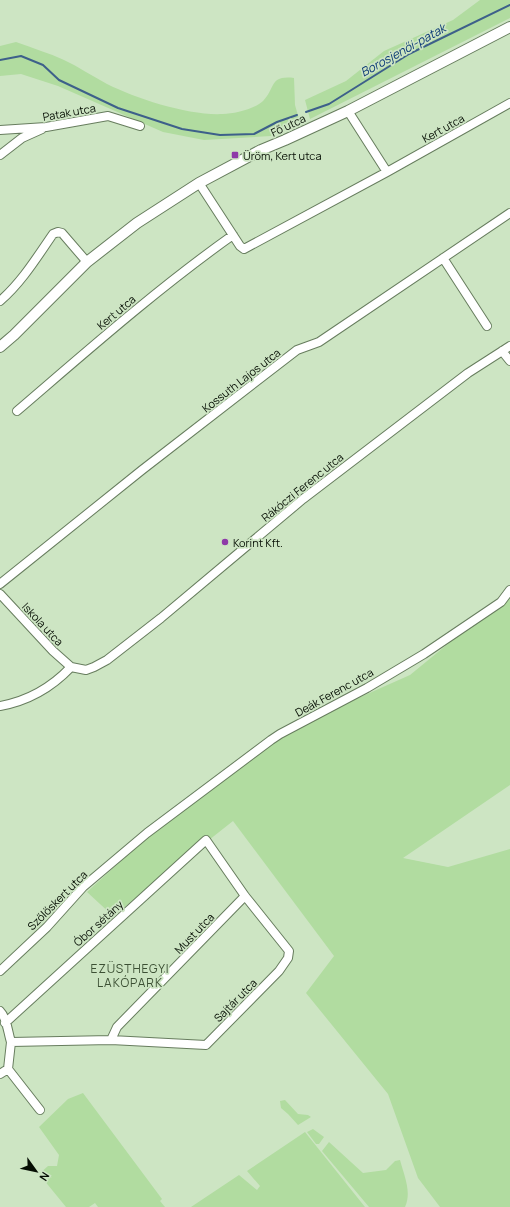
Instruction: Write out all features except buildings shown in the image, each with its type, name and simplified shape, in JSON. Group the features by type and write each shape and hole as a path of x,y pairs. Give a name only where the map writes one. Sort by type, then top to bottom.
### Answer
{"street":[{"name":"Fő utca","path":"0,346 14,335 87,262 137,223 199,182 261,150 348,111 510,27"},
{"name":"Kert utca","path":"199,182 244,249 387,172 510,103"},
{"path":"348,111 387,172"},
{"name":"Patak utca","path":"0,130 46,127 108,116 140,126"},
{"path":"0,155 22,138 46,127"},
{"name":"Kossuth Lajos utca","path":"0,584 142,470 298,350 319,342 510,213"},
{"path":"0,301 32,266 53,234 58,232 62,233 87,262"},
{"name":"Kert utca","path":"17,411 120,323 204,255 233,234"},
{"path":"443,258 487,326"},
{"name":"Rákóczi Ferenc utca","path":"71,667 86,670 107,660 161,618 303,499 468,374 510,346"},
{"path":"502,351 510,361"},
{"name":"Deák Ferenc utca","path":"169,817 280,734 366,688 424,654 501,602 510,590"},
{"name":"Iskola utca","path":"0,594 53,651 71,667"},
{"path":"0,706 14,704 31,697 60,678 71,667"},
{"name":"Szőlőskert utca","path":"0,971 48,927 83,887 169,817"},
{"name":"Óbor sétány","path":"3,1022 206,840 246,896"},
{"name":"Sajtár utca","path":"112,1040 206,1045 279,971 288,958 289,951 246,896"},
{"name":"Must utca","path":"112,1040 117,1027 246,896"},
{"path":"0,1011 3,1014 3,1022 11,1042 8,1069 40,1110"},
{"path":"11,1042 112,1040"},
{"path":"0,1074 8,1069"}],"green space":[{"path":"480,0 510,0 510,18 310,119 305,100 346,81 384,51 453,20"},
{"path":"16,42 64,60 119,90 148,101 180,109 210,114 228,114 250,109 263,101 274,84 280,78 294,78 295,105 299,119 292,127 271,136 204,140 163,132 58,86 21,74 0,76 0,46"},
{"path":"510,593 510,785 403,858 448,867 510,849 510,1207 440,1207 418,1178 388,1094 306,993 334,956 233,821 113,916 87,892 169,817 302,723 410,675"},
{"path":"83,1093 162,1199 160,1201 165,1207 98,1207 95,1203 89,1207 66,1207 39,1174 48,1166 57,1166 59,1155 39,1127 68,1099"},
{"path":"285,1100 298,1114 308,1115 311,1117 298,1125 281,1108 280,1101"},
{"path":"313,1129 324,1137 319,1144 316,1144 307,1132"},
{"path":"305,1132 365,1207 191,1207 239,1175 257,1190 260,1186 247,1171"},
{"path":"329,1142 363,1173 386,1170 395,1161 400,1160 408,1189 405,1207 369,1207 322,1151"}],"waterway":[{"name":"Borosjenői-patak","path":"306,112 329,104 409,54 510,5"},
{"name":"Borosjenői-patak","path":"0,60 21,56 43,65 59,80 118,108 182,129 220,135 254,134 277,122 297,115"}],"place":[{"name":"Üröm, Kert utca","path":"235,155"},
{"name":"Korint Kft.","path":"225,542"}],"district":[{"name":"EZÜSTHEGYI LAKÓPARK","path":"130,975"}]}
